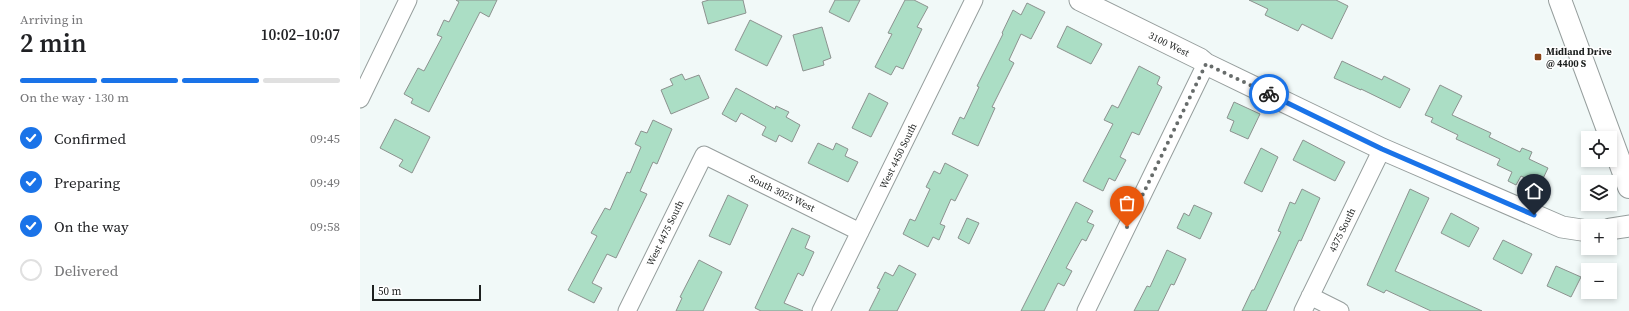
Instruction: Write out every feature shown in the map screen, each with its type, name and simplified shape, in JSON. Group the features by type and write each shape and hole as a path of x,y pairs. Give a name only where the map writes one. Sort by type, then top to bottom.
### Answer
{"main road":[{"path":"1560,0 1629,187"}],"street":[{"path":"360,99 408,0"},
{"name":"West 4450 South","path":"822,311 974,0"},
{"name":"3100 West","path":"1080,0 1206,64 1382,149 1562,227 1581,230"},
{"path":"1086,311 1206,64"},
{"name":"4375 South","path":"1306,304 1382,149"},
{"name":"South 3025 West","path":"704,155 860,232"},
{"name":"West 4475 South","path":"627,311 704,155"},
{"path":"1617,228 1629,226"},
{"path":"1306,304 1340,311"}],"building":[{"path":"456,0 497,0 489,17 480,12 429,112 411,103 413,99 404,94 418,68 424,71 442,37 437,35 444,20 449,22 459,2"},
{"path":"709,0 743,0 746,13 708,24 702,2"},
{"path":"835,0 860,0 849,22 829,12"},
{"path":"905,0 914,0 928,7 917,27 922,29 903,69 896,66 891,75 875,67 892,34 888,33"},
{"path":"1249,0 1336,0 1348,6 1332,39 1302,24 1298,31 1265,15 1268,9"},
{"path":"1027,3 1045,12 1031,39 1021,34 1009,60 1014,63 992,107 995,108 978,146 952,134 960,117 964,119 979,87 977,86 1003,34 1002,33 1013,10 1021,15"},
{"path":"750,20 782,36 767,66 735,50"},
{"path":"1067,26 1102,44 1091,64 1057,47"},
{"path":"822,27 831,58 823,61 824,65 803,71 793,35"},
{"path":"1342,61 1382,80 1384,76 1410,89 1400,108 1334,78"},
{"path":"1139,66 1160,77 1157,84 1162,87 1139,135 1132,132 1120,157 1126,160 1115,181 1109,178 1103,191 1083,181 1113,124 1104,120 1112,105 1118,108"},
{"path":"682,74 685,80 699,75 709,98 671,114 661,90 673,85 670,79"},
{"path":"1440,85 1462,96 1452,115 1491,133 1489,137 1520,152 1522,148 1532,152 1529,159 1548,168 1540,185 1521,176 1516,185 1508,181 1512,172 1497,165 1500,159 1456,139 1458,135 1431,122 1433,118 1425,115"},
{"path":"736,88 775,109 776,106 789,112 786,117 800,125 792,142 779,135 776,142 762,135 766,127 741,113 736,122 722,114"},
{"path":"869,93 888,103 871,137 852,128"},
{"path":"1234,102 1260,114 1248,139 1230,131 1234,121 1227,118"},
{"path":"395,119 430,137 412,173 399,166 403,160 380,148"},
{"path":"653,120 672,129 657,164 653,162 640,191 647,194 616,258 607,254 592,283 602,288 594,303 568,290 597,236 591,233 605,208 610,210 627,172 630,173 641,147 635,144 641,131 647,133"},
{"path":"1303,140 1345,162 1335,181 1293,160"},
{"path":"818,143 833,150 836,143 848,149 845,156 858,162 848,182 808,163"},
{"path":"1261,148 1278,157 1262,192 1244,183"},
{"path":"945,163 968,175 955,201 951,199 940,224 945,226 939,240 933,237 928,247 903,234 910,219 915,221 930,189 926,187 934,171 940,174"},
{"path":"1302,189 1320,198 1301,241 1299,240 1266,311 1242,311 1252,290 1254,290 1281,232 1278,231 1290,202 1295,204"},
{"path":"1410,189 1429,198 1395,271 1482,311 1431,311 1386,290 1384,293 1367,285"},
{"path":"728,195 748,205 730,245 709,236"},
{"path":"1076,202 1093,211 1087,222 1094,225 1086,241 1082,239 1066,268 1072,271 1064,286 1058,283 1044,311 1021,311"},
{"path":"1194,205 1212,213 1200,239 1177,228 1184,213 1189,216"},
{"path":"1451,213 1479,228 1469,247 1441,233"},
{"path":"967,218 979,223 969,244 958,238"},
{"path":"792,228 810,236 805,248 814,252 803,276 798,273 784,303 803,311 761,311 755,308"},
{"path":"1503,240 1532,254 1522,274 1493,259"},
{"path":"1167,250 1186,259 1174,285 1171,284 1158,311 1134,311 1147,286 1150,287"},
{"path":"699,260 722,272 703,311 676,311 682,298 680,297"},
{"path":"899,265 916,274 897,311 869,311 880,289 877,288 885,272 893,276"},
{"path":"1556,266 1581,277 1571,297 1547,286"}],"way so far":[{"path":"1127,227 1206,64 1269,94"}],"place":[{"name":"Midland Drive @ 4400 S","path":"1538,57"}],"route":[{"path":"1269,94 1382,149 1534,215"}]}
